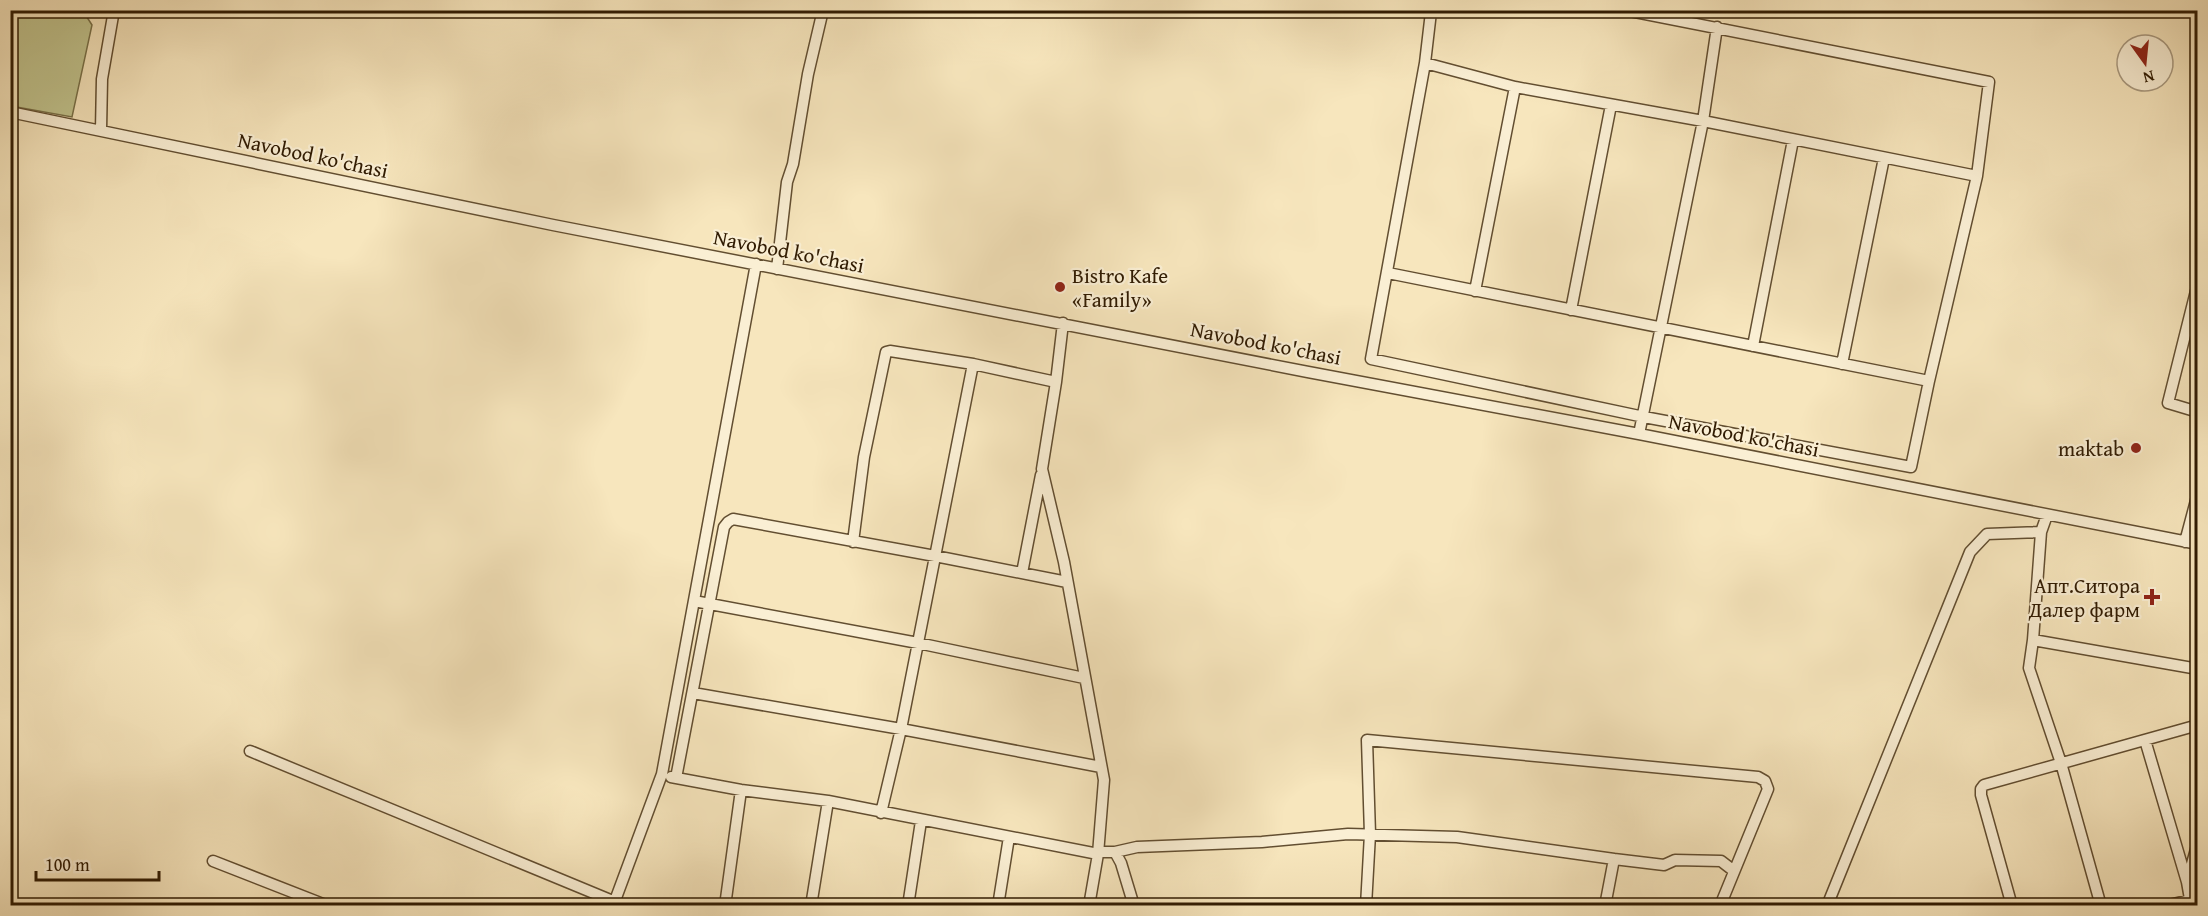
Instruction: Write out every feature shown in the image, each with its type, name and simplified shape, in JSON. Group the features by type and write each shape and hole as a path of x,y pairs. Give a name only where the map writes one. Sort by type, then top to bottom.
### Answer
{"street":[{"path":"101,130 102,79 114,10"},
{"path":"777,269 787,182 793,164 808,74 823,10"},
{"path":"1452,10 1431,12 1425,63 1371,359 1644,417 1911,467 1977,176 1989,82 1625,10"},
{"path":"1639,434 1703,121 1716,27"},
{"path":"1425,63 1515,87 1703,121 1977,176"},
{"path":"1475,291 1515,87"},
{"path":"1571,310 1611,105"},
{"name":"Navobod ko'chasi","path":"10,112 553,225 2198,544"},
{"path":"1753,346 1793,140"},
{"path":"1842,364 1884,158"},
{"path":"250,751 617,904 662,774 756,264"},
{"path":"1388,273 1929,381"},
{"path":"2198,283 2168,404 2198,412"},
{"path":"1022,573 1042,469 1063,323"},
{"path":"853,542 864,457 886,352 973,364 1056,382"},
{"path":"881,813 918,643 973,364"},
{"path":"1042,469 1104,780 1098,853 1089,906"},
{"path":"2185,542 2198,493"},
{"path":"2047,515 2041,531 2029,668 2061,763 2101,906"},
{"path":"676,778 724,527 728,522 734,519 1066,582"},
{"path":"1827,906 1970,552 1987,534 2041,531"},
{"path":"694,601 710,606 918,643 1084,678"},
{"path":"2033,640 2198,669"},
{"path":"693,693 1101,767"},
{"path":"2012,906 1981,789 1991,783 2198,725"},
{"path":"1366,906 1370,834 1367,740 1758,777 1765,781 1768,789 1720,906"},
{"path":"2145,740 2187,882 2194,898 2165,906"},
{"path":"662,774 741,789 828,801 921,821 1098,853 1137,847 1262,842 1370,834 1457,837 1664,865 1674,860 1721,861 1734,871"},
{"path":"725,906 741,789"},
{"path":"811,906 828,801"},
{"path":"908,906 921,821"},
{"path":"998,906 1009,837"},
{"path":"2187,882 2198,843"},
{"path":"1115,852 1121,863 1134,906"},
{"path":"1605,906 1614,859"},
{"path":"213,861 328,906"}],"green space":[{"path":"10,11 83,11 92,25 72,117 11,106"}],"place":[{"name":"Bistro Kafe «Family»","path":"1060,287"},
{"name":"maktab","path":"2136,448"},
{"name":"Апт.Ситора Далер фарм","path":"2152,597"}]}
